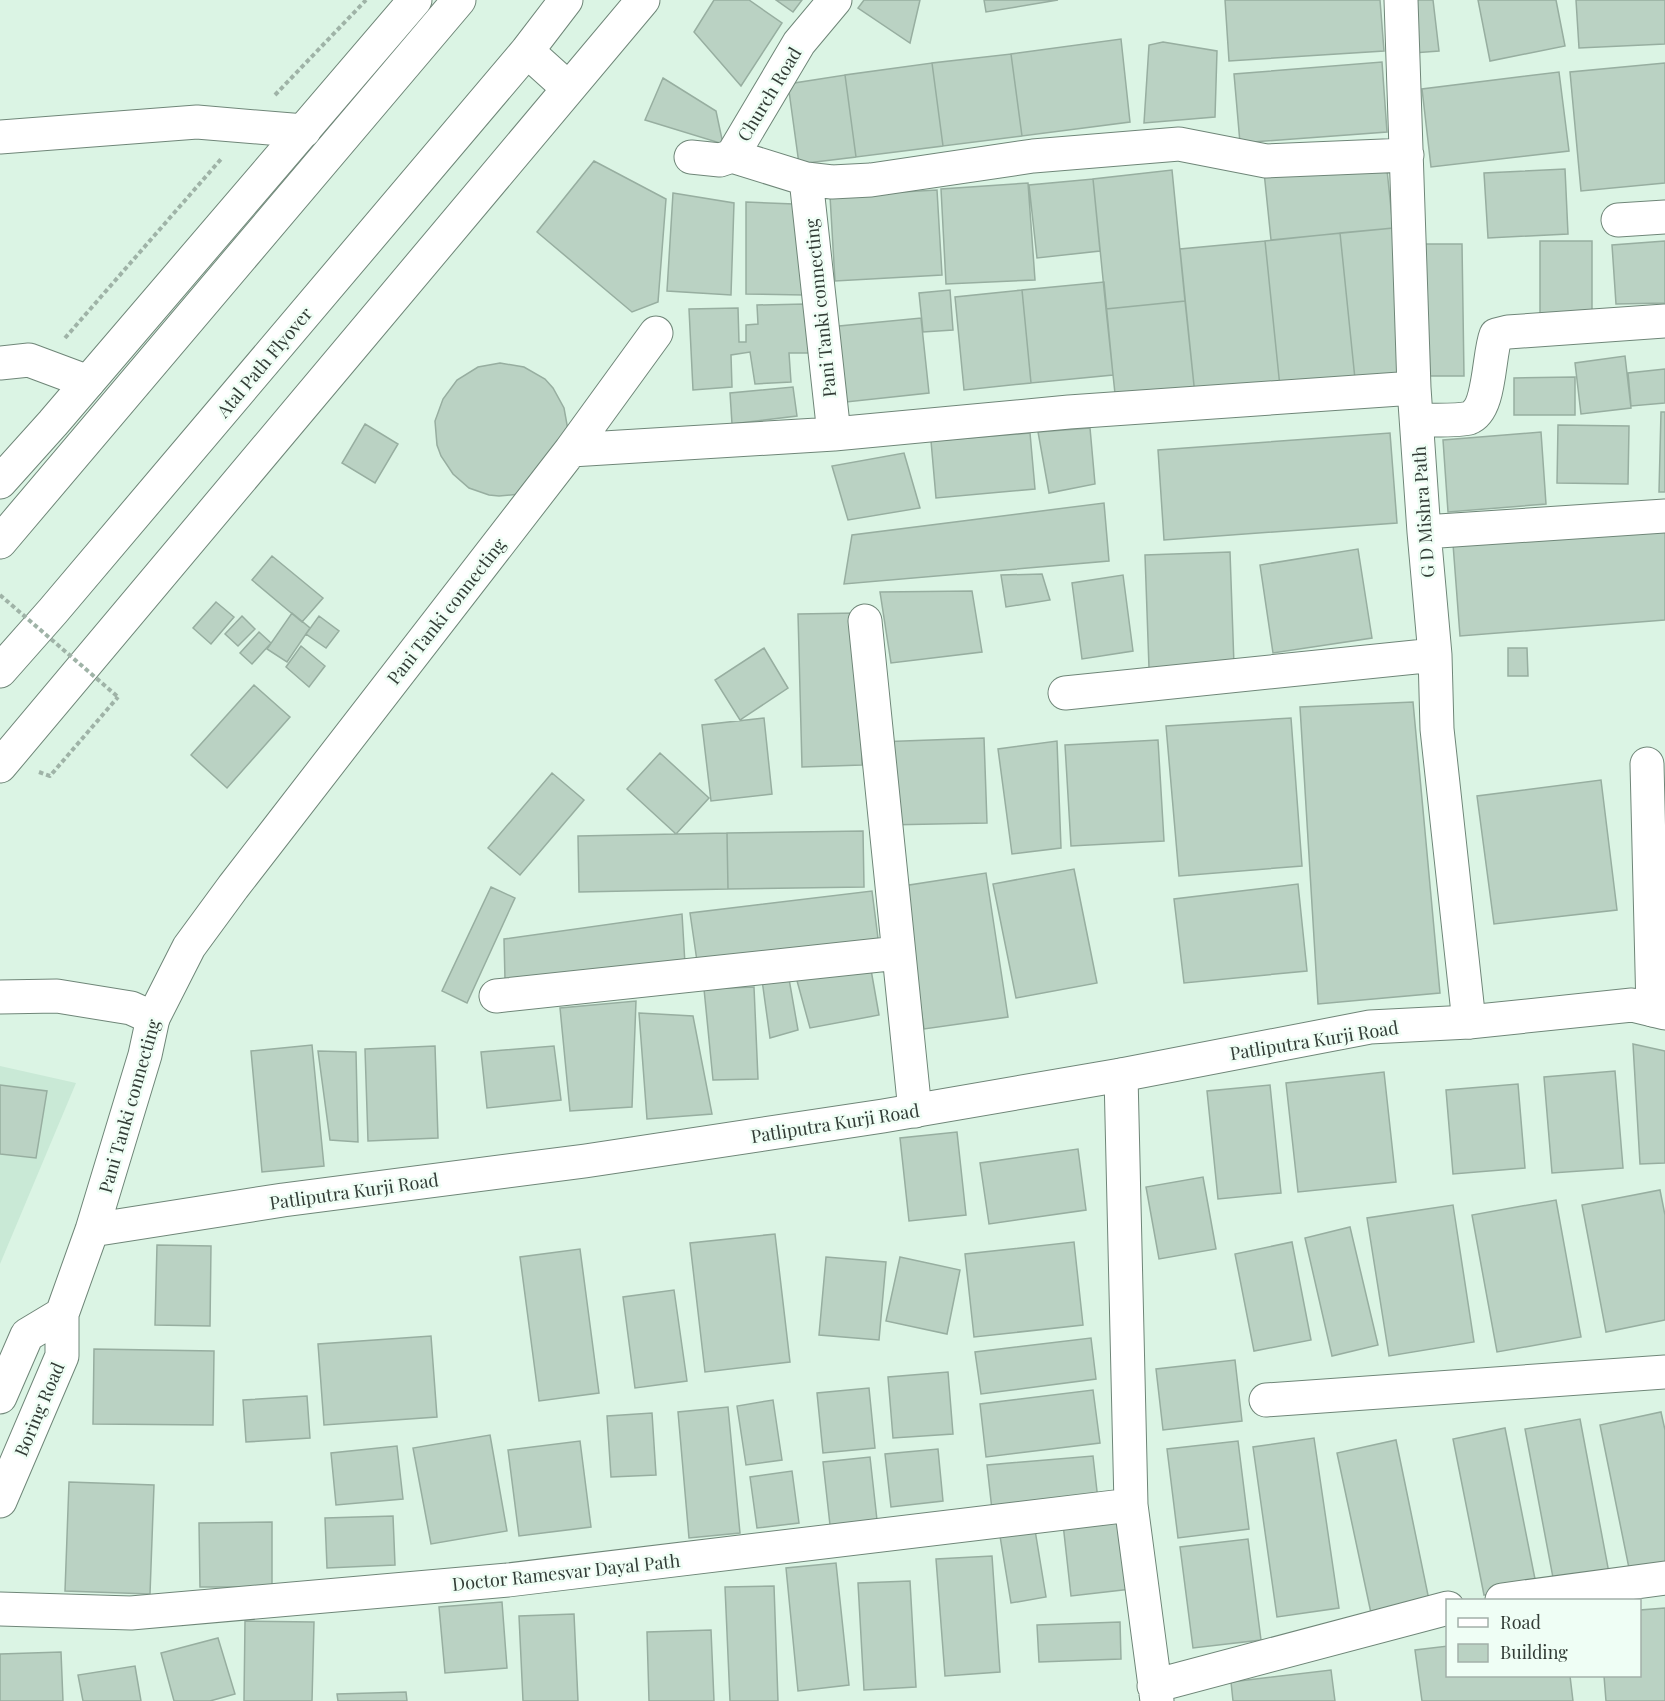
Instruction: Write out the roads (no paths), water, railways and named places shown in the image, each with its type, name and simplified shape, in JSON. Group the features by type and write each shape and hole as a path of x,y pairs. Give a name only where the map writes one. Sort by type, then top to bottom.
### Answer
{"street":[{"path":"0,482 415,0"},
{"path":"0,542 438,14 459,0"},
{"name":"Atal Path Flyover","path":"0,671 527,51 566,0"},
{"path":"0,766 642,0"},
{"name":"Church Road","path":"691,158 720,160 732,156 798,43 835,0"},
{"name":"G D Mishra Path","path":"1401,0 1416,404 1435,655 1437,729 1469,1022"},
{"path":"527,51 568,88"},
{"path":"0,137 197,122 304,131"},
{"path":"732,156 806,179 832,182 871,180 1033,156 1179,144 1266,161 1407,155"},
{"name":"Pani Tanki connecting","path":"806,179 834,434"},
{"path":"1618,220 1665,217"},
{"path":"571,450 834,434 1069,412 1416,404 1469,418 1480,409 1485,397 1492,345 1497,335 1508,332 1665,321"},
{"name":"Pani Tanki connecting","path":"92,1230 146,1055 153,1018 189,947 571,450 656,333"},
{"path":"0,363 29,360 88,382"},
{"path":"1424,532 1665,516"},
{"path":"864,621 915,1111"},
{"path":"1065,693 1435,655"},
{"path":"1647,764 1659,1011"},
{"path":"496,996 898,953"},
{"path":"0,997 57,996 131,1008 153,1018"},
{"name":"Patliputra Kurji Road","path":"92,1230 283,1200 585,1161 915,1111 1120,1075 1370,1027 1469,1022 1632,1005 1659,1011"},
{"path":"1120,1075 1131,1505 1156,1693 1446,1609"},
{"path":"0,1397 27,1335 62,1314 92,1230"},
{"name":"Boring Road","path":"0,1501 62,1356 62,1314"},
{"path":"1266,1400 1665,1372"},
{"name":"Doctor Ramesvar Dayal Path","path":"0,1609 131,1613 508,1580 1131,1505"},
{"path":"1509,1599 1665,1578"}]}
